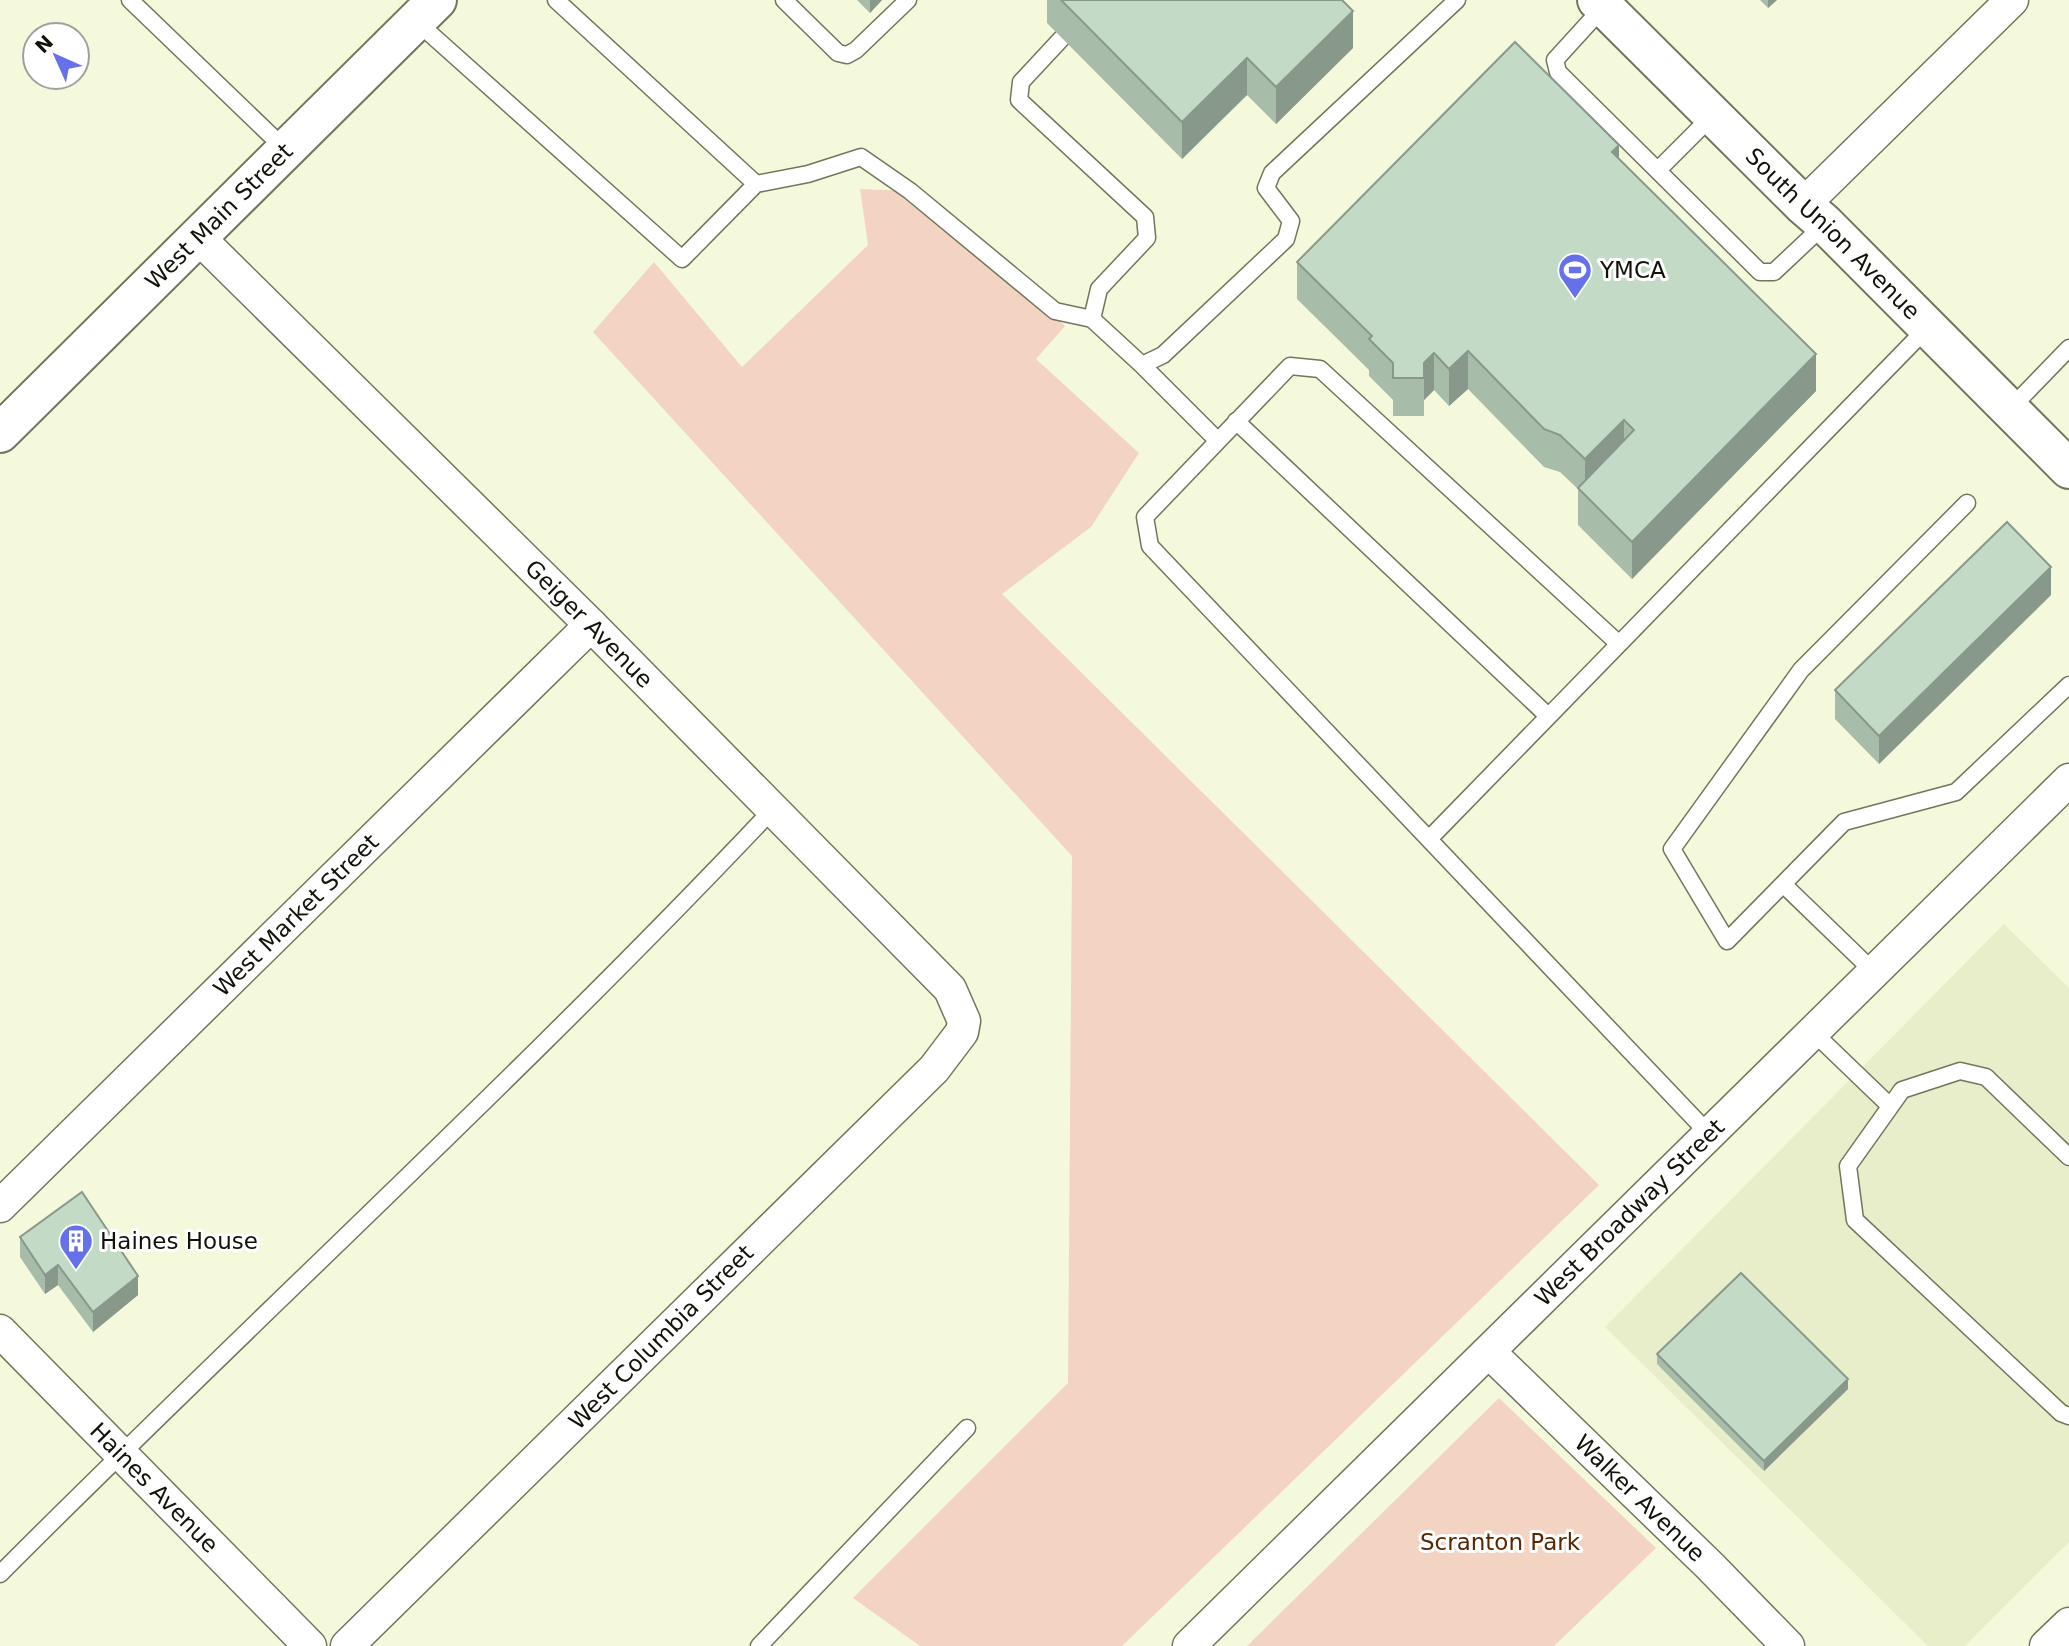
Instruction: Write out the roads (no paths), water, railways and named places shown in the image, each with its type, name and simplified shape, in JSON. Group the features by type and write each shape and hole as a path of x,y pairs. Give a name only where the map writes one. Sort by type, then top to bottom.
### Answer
{"main road":[{"name":"South Union Avenue","path":"1604,2 1713,115 2069,469"},
{"name":"West Main Street","path":"0,433 426,10"}],"street":[{"path":"1814,215 2012,0"},
{"name":"Geiger Avenue","path":"198,237 591,625 950,989 964,1021"},
{"name":"West Market Street","path":"0,1206 591,625"},
{"name":"West Broadway Street","path":"1189,1646 2069,780"},
{"name":"West Columbia Street","path":"347,1646 934,1069 962,1032 964,1021"},
{"name":"Haines Avenue","path":"0,1331 310,1646"},
{"name":"Walker Avenue","path":"1489,1352 1710,1566 1788,1646"},
{"path":"2046,1646 2069,1624"}],"lane":[{"path":"130,0 286,150"},
{"path":"556,0 756,184"},
{"path":"784,0 838,53 847,55 856,50 908,0"},
{"path":"1142,365 1163,355 1286,239 1291,221 1266,188 1272,173 1457,0"},
{"path":"1604,2 1555,60 1558,72 1760,272 1774,272 1814,215"},
{"path":"426,10 682,259 756,184 808,174 861,157 909,191 1055,312 1091,319 1142,365 1218,441"},
{"path":"1062,38 1021,82 1019,100 1144,217 1147,238 1099,289 1091,319"},
{"path":"1658,170 1713,115"},
{"path":"1429,839 1927,328"},
{"path":"2009,410 2069,348"},
{"path":"1619,644 1320,369 1290,366 1145,517 1150,546 1709,1134"},
{"path":"1236,421 1548,716"},
{"path":"1966,503 1801,670 1672,849 1727,941 1844,822 1956,793 2069,685"},
{"path":"0,1574 120,1453 530,1058 773,809"},
{"path":"1783,884 1874,972"},
{"path":"1813,1032 1890,1106"},
{"path":"2069,1157 1986,1077 1960,1071 1902,1090 1848,1166 1855,1220 2061,1413 2069,1416"},
{"path":"759,1646 967,1428"}],"place":[{"name":"YMCA","path":"1575,300"},
{"name":"Haines House","path":"76,1271"}],"park label":[{"name":"Scranton Park","path":"1500,1542"}]}
